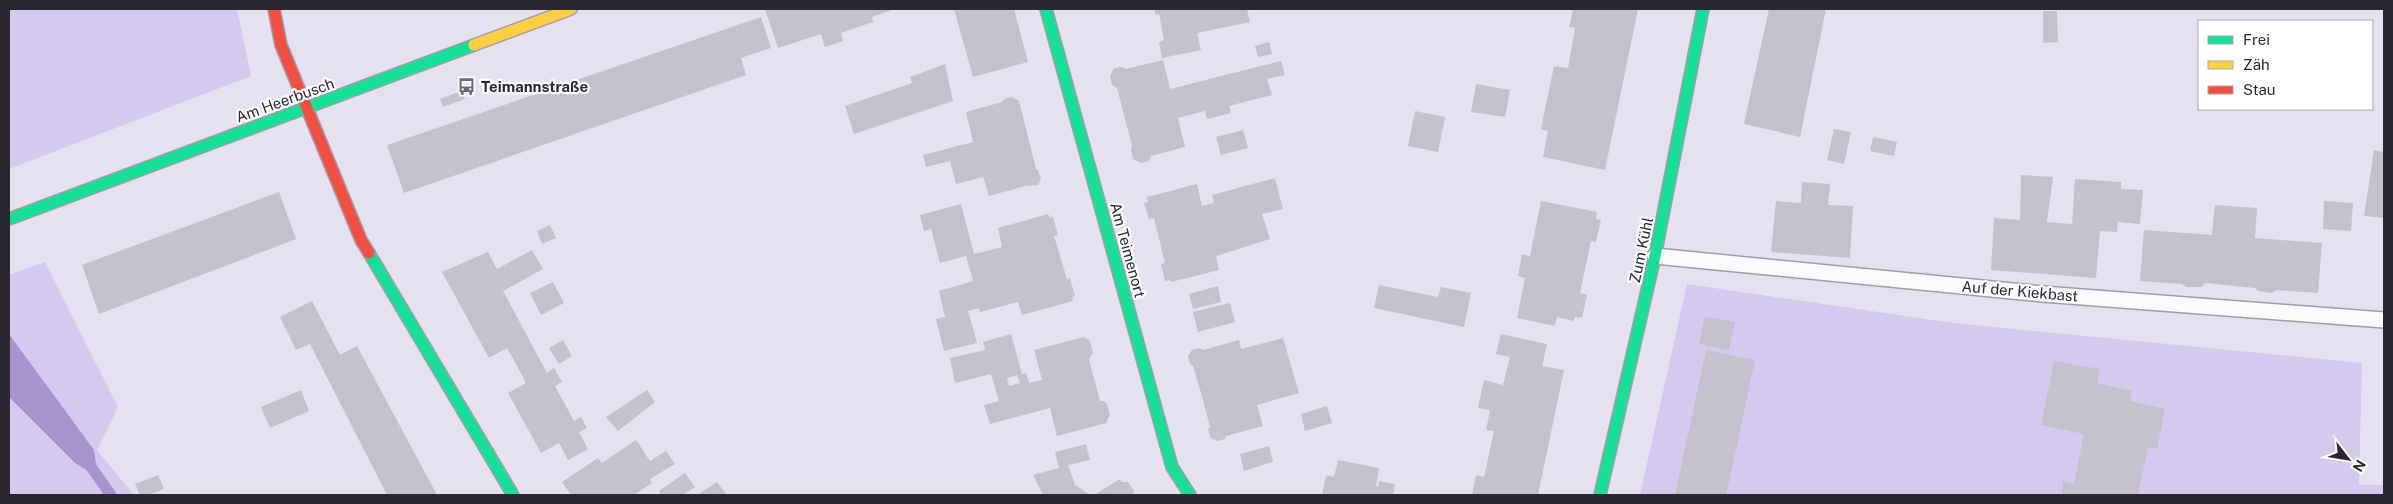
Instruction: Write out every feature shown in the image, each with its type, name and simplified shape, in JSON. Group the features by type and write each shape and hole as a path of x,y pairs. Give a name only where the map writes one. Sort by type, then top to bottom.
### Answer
{"street":[{"path":"274,9 281,45 361,240 513,495"},
{"name":"Am Heerbusch","path":"9,219 572,9"},
{"name":"Am Teimenort","path":"1046,9 1172,467 1190,495"},
{"name":"Zum Kühl","path":"1600,495 1655,256 1703,9"}],"lane":[{"name":"Auf der Kiekbast","path":"1655,256 2043,294 2384,320"}],"shaded area":[{"path":"9,9 237,9 251,76 9,169"},
{"path":"45,262 118,407 97,450 134,495 9,495 9,275"},
{"path":"1687,284 1953,323 2362,363 2359,485 2384,485 2384,495 1640,495"},
{"path":"9,334 94,450 98,477 75,463 9,397"}],"building":[{"path":"765,9 895,9 872,17 873,22 841,33 843,41 825,47 821,34 778,48"},
{"path":"954,9 1014,9 1028,62 973,77"},
{"path":"1154,9 1247,9 1250,22 1197,33 1201,50 1162,58 1159,42 1164,40 1159,14 1156,15"},
{"path":"1573,9 1638,9 1605,170 1543,157 1548,131 1541,129 1545,109 1554,66 1568,68 1575,28 1569,27"},
{"path":"1769,9 1826,9 1800,137 1744,124"},
{"path":"2043,11 2057,11 2058,42 2043,43"},
{"path":"761,17 771,48 741,58 746,75 404,193 387,145"},
{"path":"1269,42 1272,54 1258,57 1255,46"},
{"path":"1163,60 1170,89 1281,61 1285,75 1267,79 1272,95 1229,106 1231,113 1207,119 1205,111 1178,118 1185,147 1151,156 1149,161 1141,163 1133,159 1132,146 1117,88 1112,85 1110,76 1114,68 1121,67 1126,69"},
{"path":"945,64 953,101 854,134 845,106 912,83 910,77"},
{"path":"1476,84 1510,90 1505,117 1471,112"},
{"path":"461,91 465,99 443,107 440,99"},
{"path":"1012,97 1019,101 1036,169 1041,179 1038,185 1025,186 989,196 983,177 956,184 950,161 926,167 923,155 973,142 966,112 1002,102 1004,99"},
{"path":"1415,111 1445,117 1438,152 1408,146"},
{"path":"1834,129 1851,132 1844,164 1827,160"},
{"path":"1243,130 1248,148 1221,155 1216,137"},
{"path":"1873,137 1897,142 1894,156 1870,151"},
{"path":"2374,150 2384,152 2384,218 2364,216"},
{"path":"2021,175 2053,177 2047,222 2072,224 2075,179 2121,182 2121,189 2143,190 2140,224 2118,222 2117,232 2100,231 2096,278 1991,270 1994,218 2020,220"},
{"path":"1275,178 1283,209 1262,214 1270,239 1216,256 1219,270 1171,282 1170,280 1165,281 1161,264 1165,263 1154,218 1149,219 1144,203 1148,202 1147,197 1197,184 1202,206 1214,203 1212,195"},
{"path":"1802,182 1830,184 1828,205 1853,206 1850,258 1771,252 1776,201 1801,203"},
{"path":"279,192 296,239 99,314 82,265"},
{"path":"1541,201 1597,212 1596,219 1601,220 1596,242 1591,241 1580,293 1587,295 1582,318 1575,317 1574,321 1557,317 1555,326 1517,318 1525,278 1518,276 1522,254 1530,256"},
{"path":"2324,201 2353,203 2351,231 2323,229"},
{"path":"961,204 974,254 1002,247 998,228 1048,214 1050,218 1053,217 1058,235 1054,236 1067,279 1070,278 1075,296 1072,297 1073,301 1022,315 1018,302 980,312 979,308 968,311 977,343 944,351 936,319 945,317 939,291 973,281 966,256 940,263 931,229 924,231 920,215"},
{"path":"2215,205 2257,208 2255,238 2322,243 2318,293 2277,290 2271,293 2258,291 2255,288 2206,283 2201,287 2187,287 2181,284 2140,281 2144,230 2212,235"},
{"path":"550,225 556,238 542,244 537,231"},
{"path":"532,250 543,269 503,291 547,373 554,368 562,382 555,386 574,421 581,417 587,428 579,432 588,449 568,460 559,443 541,453 508,393 526,383 517,366 507,348 489,358 442,272 488,252 497,269"},
{"path":"553,282 564,303 541,315 530,293"},
{"path":"1379,285 1438,297 1441,287 1471,293 1464,327 1374,308"},
{"path":"1218,286 1221,302 1193,309 1189,294"},
{"path":"312,301 340,355 357,346 437,495 387,495 310,344 296,350 280,317"},
{"path":"1230,303 1235,322 1198,332 1193,312"},
{"path":"1705,316 1735,322 1729,350 1699,344"},
{"path":"1011,334 1022,374 1026,373 1029,383 1042,380 1034,350 1084,337 1090,341 1093,353 1089,359 1100,401 1104,401 1107,404 1110,415 1106,423 1057,436 1050,408 990,424 984,405 999,401 991,374 955,383 950,358 985,350 983,342","holes":["1017,375 1020,383 1009,386 1007,378"]},
{"path":"1501,334 1547,344 1542,366 1564,370 1538,495 1472,495 1476,475 1484,477 1494,431 1486,430 1490,410 1478,408 1484,380 1503,385 1510,357 1496,354"},
{"path":"1283,338 1299,393 1257,405 1263,426 1226,436 1225,439 1217,441 1211,438 1202,396 1188,356 1192,350 1199,348 1203,350 1239,340 1241,349"},
{"path":"563,340 572,356 559,364 549,348"},
{"path":"1706,350 1755,360 1737,445 1726,495 1675,495"},
{"path":"2054,361 2100,369 2097,383 2132,391 2130,401 2165,409 2157,449 2148,447 2138,495 2062,495 2063,481 2074,484 2084,434 2041,425"},
{"path":"301,390 309,411 270,428 261,407"},
{"path":"647,390 655,402 618,431 606,417"},
{"path":"1327,406 1332,423 1305,431 1301,414"},
{"path":"636,440 650,461 666,451 675,464 650,479 652,483 634,495 571,495 562,482 598,458 602,463"},
{"path":"1086,444 1090,460 1068,465 1075,485 1090,495 1043,495 1033,475 1059,468 1055,452"},
{"path":"1269,446 1273,462 1244,471 1240,454"},
{"path":"1338,460 1379,468 1376,486 1378,487 1379,481 1395,484 1393,495 1322,495 1326,475 1334,477"},
{"path":"685,473 695,487 683,495 661,495 659,491"},
{"path":"158,475 164,489 148,495 140,495 135,484"},
{"path":"1120,479 1121,482 1128,482 1134,491 1133,495 1094,495"},
{"path":"717,482 727,495 697,495"}],"waterway":[{"path":"89,464 111,495"}],"traffic: fast":[{"path":"1046,9 1172,467 1190,495"},
{"path":"1600,495 1655,256 1703,9"},
{"path":"9,219 474,45"},
{"path":"369,253 513,495"}],"traffic: slow":[{"path":"474,45 571,9"}],"traffic: jam":[{"path":"274,9 281,45 361,240 369,253"}],"place":[{"name":"Teimannstraße","path":"467,86"}]}
